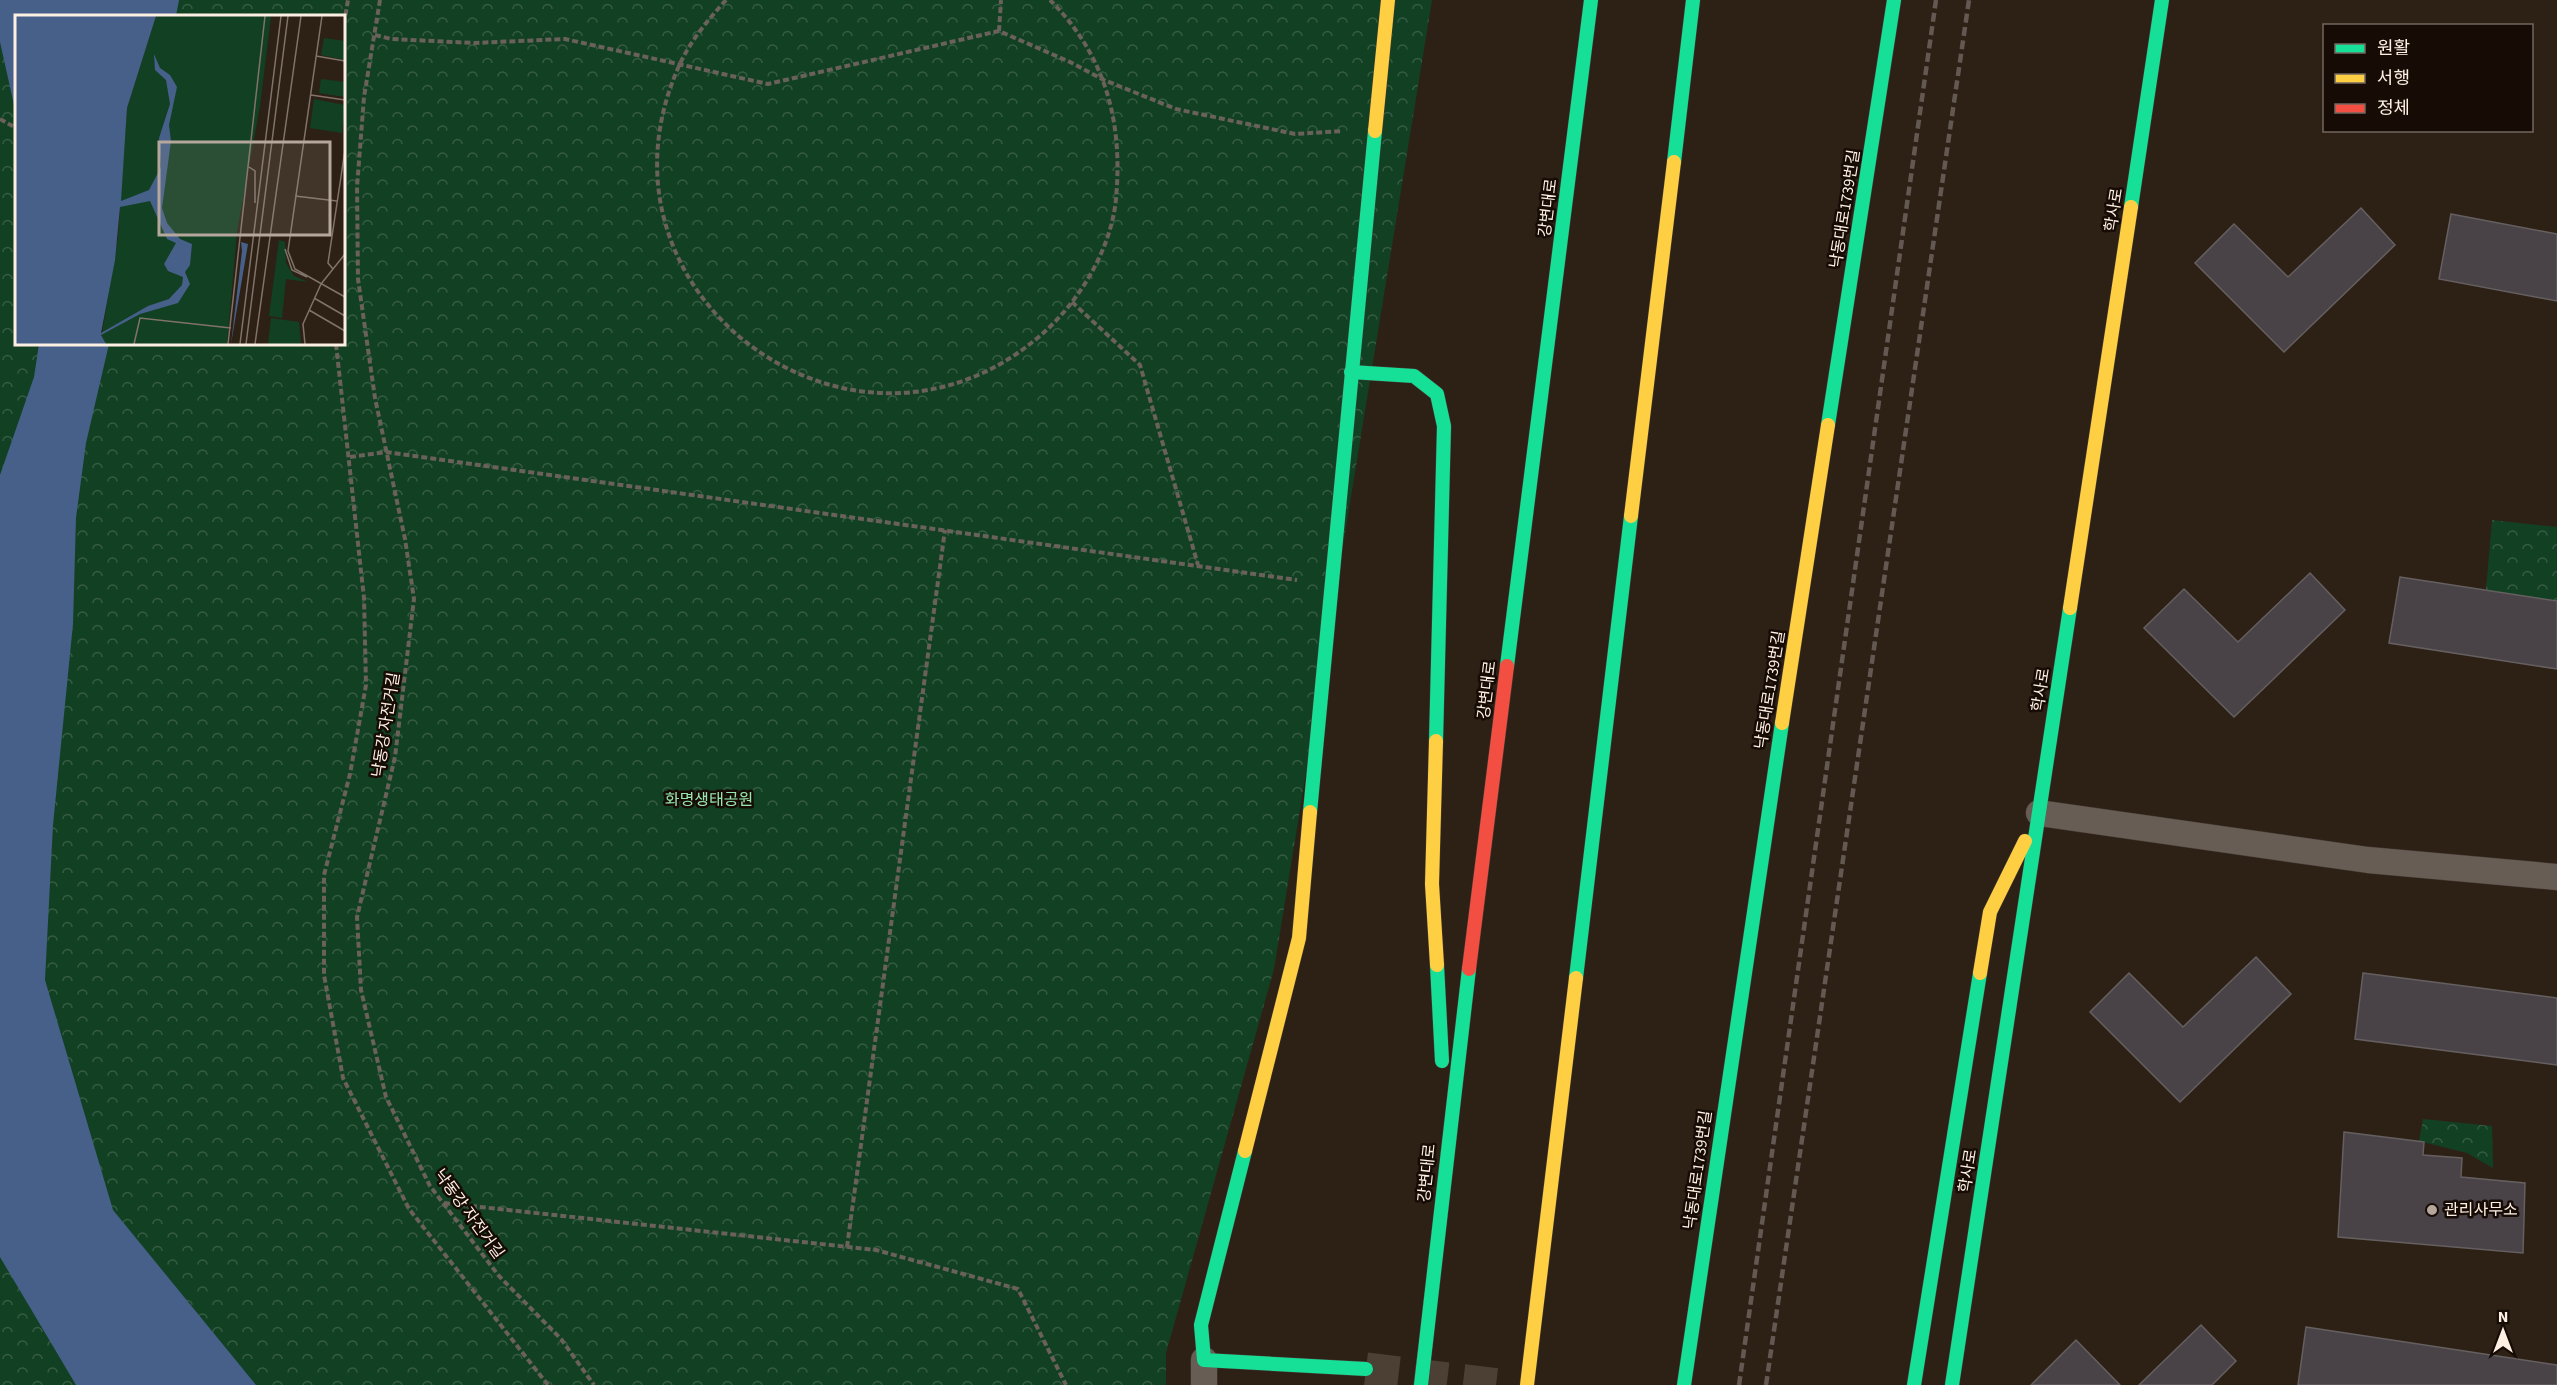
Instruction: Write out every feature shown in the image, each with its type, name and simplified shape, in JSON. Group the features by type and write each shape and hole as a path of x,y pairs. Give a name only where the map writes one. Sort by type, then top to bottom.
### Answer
{"main road":[{"path":"1365,1370 1204,1372 1201,1325 1299,938 1330,585 1388,0"},
{"name":"강변대로","path":"1421,1385 1447,1143 1591,0"},
{"path":"1527,1385 1693,0"},
{"name":"낙동대로1739번길","path":"1684,1385 1740,998 1893,0"},
{"name":"학사로","path":"1952,1385 2162,0"},
{"path":"1351,372 1414,376 1437,394 1444,426 1432,884 1447,1143"},
{"path":"1914,1385 1989,912 2039,813"}],"street":[{"path":"2039,813 2368,860 2557,877"}],"path":[{"path":"345,18 348,0"},
{"name":"낙동강 자전거길","path":"380,0 364,97 357,187 358,279 375,398 405,539 414,599 395,757 357,917 361,990 386,1097 430,1186 499,1276 561,1339 594,1385"},
{"path":"726,0 701,29 679,65 664,106 658,149 659,192 669,234 686,274 710,309 741,340 777,364 816,382 859,391 902,393 945,386 986,372 1023,350 1056,321 1083,287 1103,249 1115,208 1119,165 1116,122 1104,80 1086,45 1050,0"},
{"path":"999,31 1001,0"},
{"path":"375,35 391,39 474,43 565,39 768,84 999,31 1070,62 1104,80 1176,109 1295,134 1374,129"},
{"path":"0,119 15,127"},
{"path":"1071,302 1140,365 1198,565"},
{"path":"336,345 364,598 366,685 350,774 324,874 324,975 343,1078 409,1209 548,1385"},
{"path":"350,457 386,452 1330,585"},
{"path":"847,1247 945,530"},
{"path":"443,1203 876,1250 1018,1289 1066,1385"}],"green space":[{"name":"화명생태공원","path":"0,0 1432,0 1274,969 1166,1353 1166,1385 0,1385"},
{"path":"2492,520 2557,527 2557,601 2486,590"},
{"path":"2423,1119 2492,1126 2493,1168 2467,1153 2419,1141"}],"water":[{"path":"0,0 179,0 176,15 15,15 15,110 0,42"},
{"path":"39,345 109,345 86,443 76,518 73,624 53,825 45,980 113,1210 256,1385 76,1385 0,1257 0,475 34,377"}],"building":[{"path":"2361,208 2395,245 2284,352 2195,263 2234,224 2288,277"},
{"path":"2451,214 2557,234 2557,301 2439,279"},
{"path":"2310,573 2345,610 2234,717 2144,628 2184,589 2238,642"},
{"path":"2400,577 2557,601 2557,669 2389,643"},
{"path":"2256,957 2291,994 2180,1102 2090,1012 2129,973 2183,1027"},
{"path":"2363,973 2557,998 2557,1065 2355,1039"},
{"name":"관리사무소","path":"2344,1132 2424,1142 2423,1155 2462,1158 2461,1177 2525,1183 2523,1253 2338,1237"},
{"path":"2201,1325 2236,1361 2212,1385 2139,1385"},
{"path":"2306,1327 2557,1365 2557,1385 2298,1385"},
{"path":"2076,1340 2120,1385 2031,1385"}],"tunnel":[{"path":"1366,1369 1499,1385"}],"railway":[{"path":"1739,1385 1936,0"},
{"path":"1766,1385 1969,0"}],"traffic: fast":[{"path":"1507,666 1591,0"},
{"path":"1674,162 1693,0"},
{"path":"1828,425 1894,0"},
{"path":"2131,207 2162,0"},
{"path":"1310,812 1375,131"},
{"path":"1351,372 1414,376 1437,394 1444,426 1436,741"},
{"path":"1576,978 1631,516"},
{"path":"1952,1385 2070,608"},
{"path":"1684,1385 1782,723"},
{"path":"1437,965 1442,1061"},
{"path":"1421,1385 1469,969"},
{"path":"1914,1385 1980,973"},
{"path":"1245,1151 1201,1325 1204,1360 1366,1369"}],"traffic: slow":[{"path":"1375,131 1388,0"},
{"path":"1631,516 1674,162"},
{"path":"2070,608 2131,207"},
{"path":"1782,723 1828,425"},
{"path":"1436,741 1432,884 1437,965"},
{"path":"1245,1151 1299,938 1310,812"},
{"path":"1980,973 1990,912 2025,841"},
{"path":"1527,1385 1576,978"}],"traffic: jam":[{"path":"1469,969 1507,666"}],"place":[{"name":"관리사무소","path":"2432,1210"}]}
